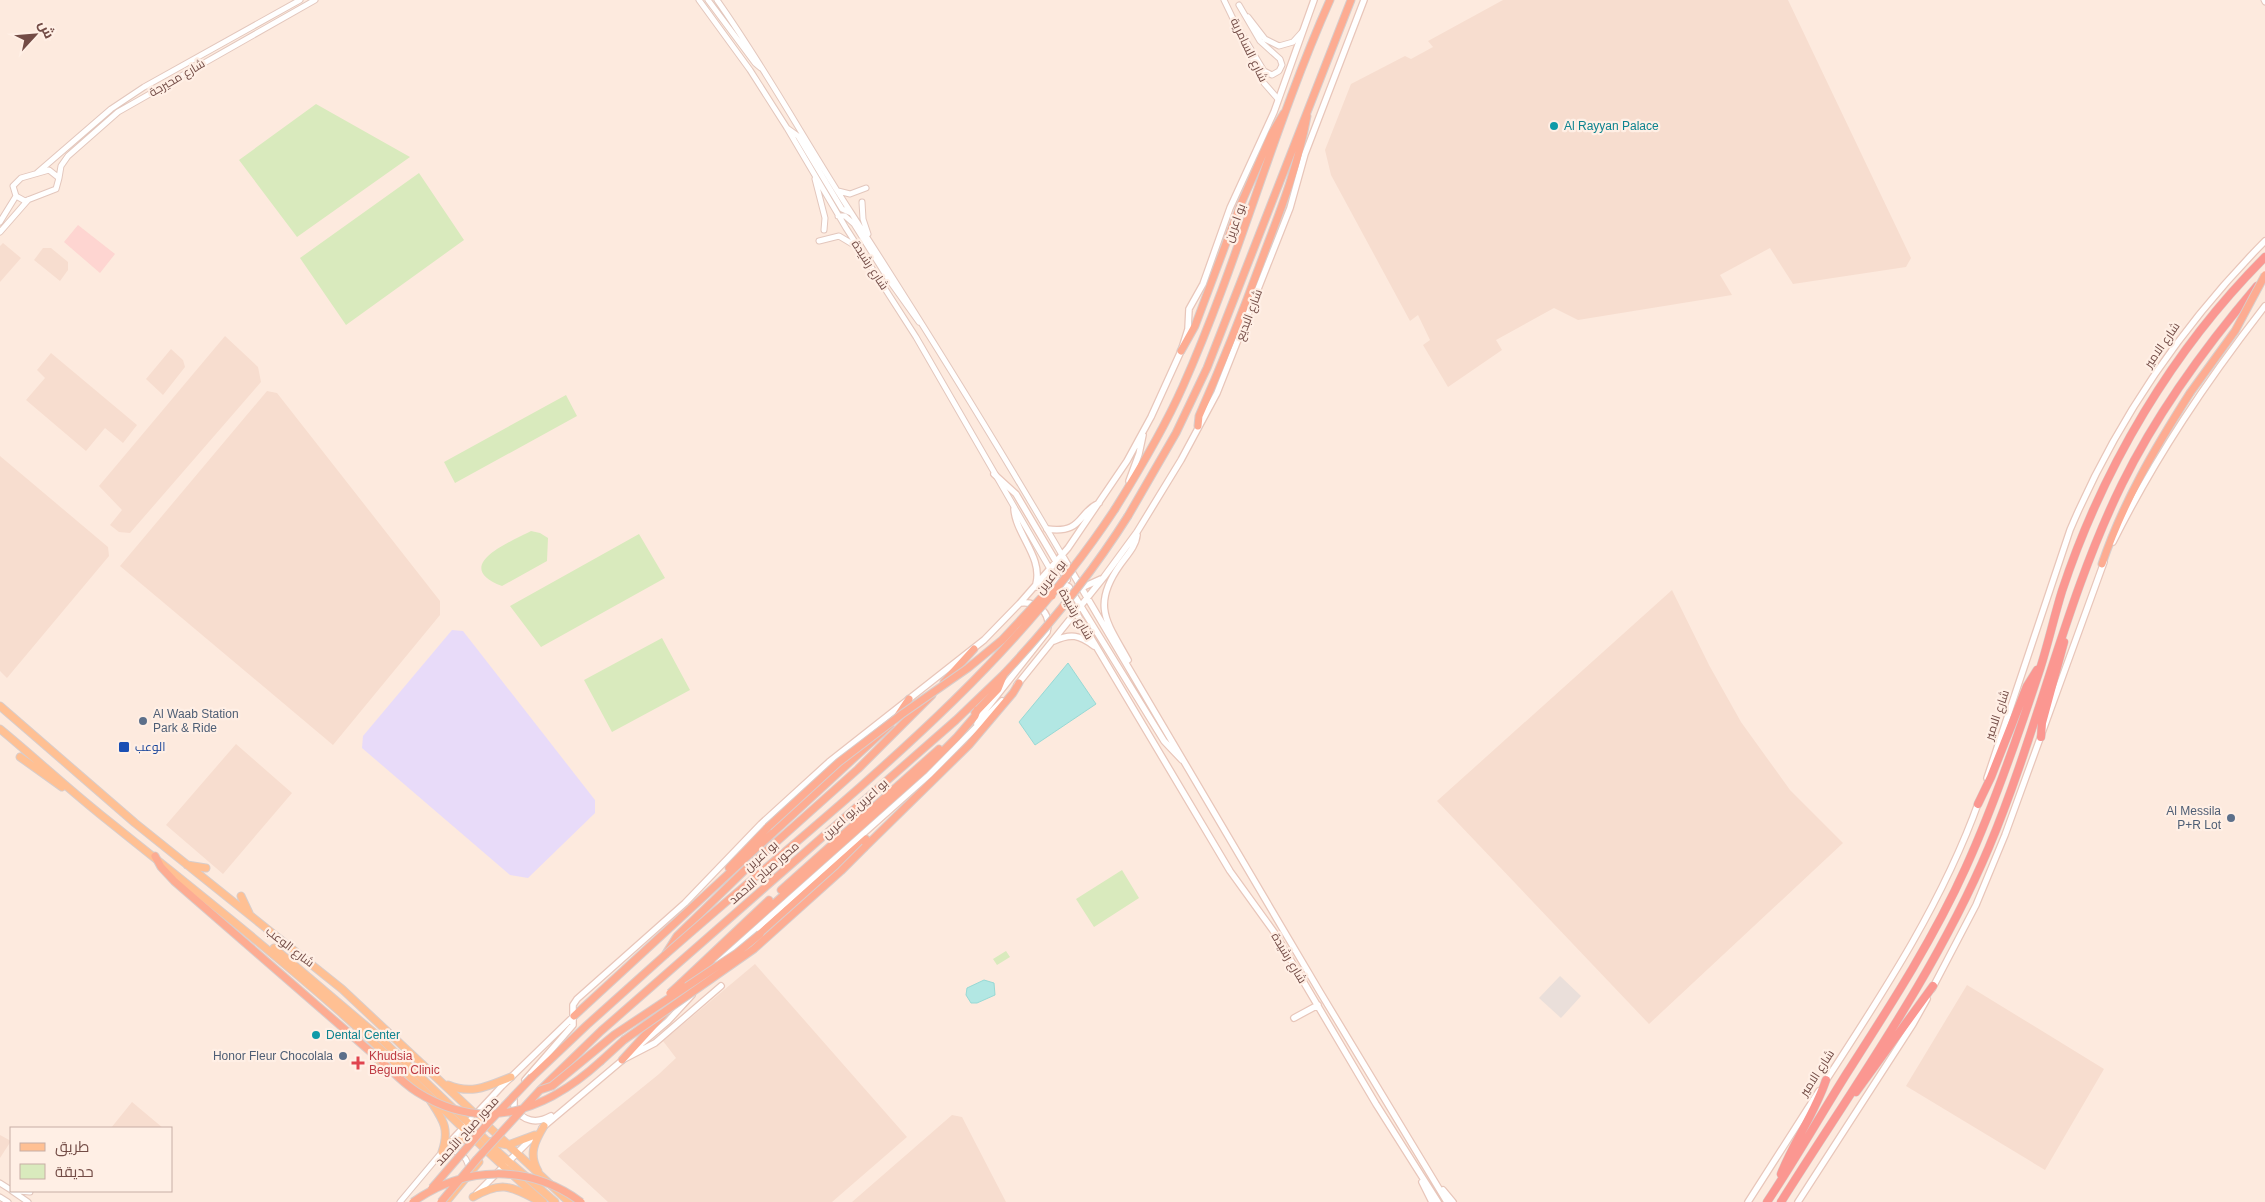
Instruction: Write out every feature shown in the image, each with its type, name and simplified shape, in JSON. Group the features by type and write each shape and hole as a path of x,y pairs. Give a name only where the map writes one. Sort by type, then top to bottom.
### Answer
{"highway":[{"name":"بو اعرين","path":"587,1024 900,750 988,668 1052,596 1115,509 1156,442 1183,388 1240,244 1330,0"},
{"path":"622,1060 713,958 923,771 957,737 975,716 977,710 998,689 1004,674 1060,612 1103,555 1176,433 1200,384 1219,341 1350,0"},
{"path":"1181,351 1195,326 1240,206 1272,133 1289,107"},
{"path":"1198,426 1199,416 1228,351 1283,203 1303,135 1308,107"},
{"name":"شارع الامير","path":"1768,1202 1913,969 1948,904 2001,784 2040,666 2062,591 2085,530 2108,479 2153,398 2182,355 2224,301 2265,256"},
{"path":"2102,564 2114,531 2141,472 2190,393 2235,331 2265,276"},
{"path":"1781,1202 1939,951 1966,898 2009,795 2065,627 2098,537 2122,483 2185,375 2215,335 2265,276"},
{"path":"706,895 768,827 839,762 902,714 975,663 1023,619 1041,598 1052,596"},
{"path":"2041,737 2042,723 2064,644 2065,627"},
{"path":"665,955 677,936 746,869 858,769 904,724 974,648"},
{"path":"1978,804 1991,777 2029,681 2040,666"},
{"name":"محور صباح الاحمد","path":"540,1090 601,1031 956,720 1004,674"},
{"path":"155,856 161,867 174,881 378,1063 406,1084 430,1100 462,1110 497,1114 527,1108 559,1094 584,1076 624,1040 754,949 835,877 969,745 1014,693 1019,683"},
{"path":"574,1016 884,733 909,699"},
{"name":"بو اعرين,بو اعرين","path":"624,1040 732,934 940,749 977,710"},
{"path":"540,1090 557,1082 614,1035 737,953 891,820"},
{"path":"1836,1116 1855,1094 1933,986"},
{"name":"محور صباح الأحمد","path":"420,1202 489,1122 587,1024"},
{"path":"1774,1192 1788,1155 1820,1098 1826,1080"},
{"name":"محور صباح الأحمد","path":"441,1202 476,1158 540,1090"},
{"path":"412,1202 454,1180 492,1173 518,1174 547,1182 581,1202"}],"main road":[{"path":"1181,351 1188,329 1189,309 1203,284 1230,208 1274,112 1314,0"},
{"name":"شارع البديع","path":"1082,605 1137,532 1181,460 1217,393 1244,329 1290,208 1311,138 1364,0"},
{"name":"شارع الامير","path":"1748,1202 1855,1037 1926,917 1962,845 1978,804 2070,530 2086,493 2125,419 2200,312 2265,241"},
{"path":"1798,1202 1913,1024 1976,905 2012,819 2102,564 2161,452 2188,410 2265,306"},
{"name":"بو اعرين","path":"574,1016 575,1002 692,897 785,800 828,762 974,648 1034,588 1062,555 1101,502 1143,433 1181,351"},
{"path":"1076,613 1069,585 1072,571 1128,484 1139,454 1143,433"},
{"path":"994,474 1016,494 1164,741 1176,756 1185,763"},
{"path":"1047,529 1058,530 1071,527 1083,519 1094,506 1101,502"},
{"path":"1014,509 1016,519 1037,570 1034,588"},
{"path":"1137,532 1133,546 1106,588 1104,611 1111,628 1152,702 1158,718"},
{"name":"شارع رشيدة","path":"1062,555 1320,992 1447,1202"},
{"name":"شارع رشيدة","path":"1050,569 1230,871 1274,932 1438,1202"},
{"path":"1034,588 1047,583 1058,582 1069,585 1074,589 1082,588 1104,577"},
{"path":"976,729 983,713 1047,632 1048,620 1043,610 1033,603 1020,603"},
{"path":"471,1200 502,1166 544,1126 668,1021 707,975 743,939 920,784 1019,683 1082,605"},
{"path":"1052,642 1065,636 1076,636 1096,648"},
{"name":"شارع الوعب","path":"0,706 185,864 349,995 569,1202"},
{"name":"شارع الوعب","path":"1,730 100,814 237,922 404,1069 464,1126 472,1138"},
{"path":"20,757 100,814"},
{"path":"185,864 206,868"},
{"path":"241,896 252,918"},
{"path":"237,922 258,936 353,1014 460,1117 464,1126 509,1160 555,1202"},
{"path":"622,1060 655,1043 722,986 709,987 707,975"},
{"path":"1294,1018 1318,1005"},
{"path":"542,1202 502,1166 488,1145 475,1114 574,1016"},
{"path":"446,1202 469,1174 488,1145 485,1131 486,1124 573,1025 574,1016"},
{"path":"378,1063 394,1069 404,1069"},
{"path":"390,1079 394,1069"},
{"path":"443,1082 471,1091 511,1077"},
{"path":"420,1085 440,1115 446,1129 446,1140 442,1152"},
{"path":"516,1090 513,1098 514,1107 528,1120 541,1121 560,1112"},
{"path":"460,1117 469,1116 468,1108"},
{"name":"محور صباح الأحمد","path":"442,1152 475,1114"},
{"path":"542,1178 534,1164 532,1151 544,1126"},
{"path":"450,1142 472,1138 488,1145 508,1145 535,1135"},
{"path":"513,1176 510,1168 516,1166"},
{"path":"1420,1175 1432,1202"},
{"path":"471,1200 492,1188 504,1186 516,1189 542,1202"},
{"path":"1438,1186 1453,1202"}],"street":[{"name":"شارع محيرجة","path":"16,196 13,190 15,182 37,173 111,109 144,88 300,0"},
{"name":"شارع محيرجة","path":"28,200 53,191 59,184 58,178 61,166 68,156 103,124 190,71 315,0"},
{"name":"شارع رشيدة","path":"699,0 750,70 813,171 838,216 916,337 1050,569"},
{"path":"708,0 755,64 762,68"},
{"name":"شارع رشيدة","path":"717,0 762,68 891,276 926,328 1062,555"},
{"name":"شارع السامرية","path":"1224,0 1262,80 1278,99"},
{"path":"1237,3 1260,41 1280,59 1282,65 1279,72 1272,75 1266,72 1240,31"},
{"name":"شارع السامرية","path":"1237,3 1270,43 1279,46 1288,44 1302,31"},
{"path":"186,65 190,71"},
{"path":"787,128 798,136 842,209 845,212 851,213"},
{"path":"37,173 49,170 56,174 58,178"},
{"path":"813,171 822,207 824,230"},
{"path":"838,191 850,194 866,188"},
{"path":"0,222 16,196 22,200 28,200"},
{"path":"0,232 28,200"},
{"path":"862,202 865,228 891,276"},
{"path":"838,216 846,216 854,224 900,297 926,328"},
{"path":"819,241 829,237 841,236 860,249"},
{"path":"442,1152 452,1150 462,1154 468,1163 469,1174"},
{"name":"محور صباح الأحمد","path":"400,1202 442,1152"},
{"path":"14,1192 28,1202"},
{"path":"0,1197 8,1202"}],"shaded area":[{"path":"1503,0 1788,0 1911,258 1906,267 1793,284 1770,248 1720,275 1732,295 1578,320 1554,308 1496,340 1502,350 1448,387 1423,345 1430,340 1418,315 1410,321 1331,175 1325,150 1351,84 1405,56 1411,59 1433,47 1428,41"},
{"path":"78,225 115,254 100,273 64,242"},
{"path":"3,243 21,258 0,282 0,246"},
{"path":"43,248 51,248 68,262 68,270 60,281 34,260"},
{"path":"225,336 258,367 261,382 130,533 119,532 110,525 122,510 99,486"},
{"path":"171,349 183,360 185,367 163,395 146,379"},
{"path":"51,353 137,425 123,443 105,428 86,451 26,400 45,378 37,370"},
{"path":"267,391 277,393 440,601 440,615 333,745 120,566"},
{"path":"0,456 108,547 109,556 7,678 0,671"},
{"path":"1672,590 1709,665 1741,722 1790,790 1843,843 1649,1024 1437,801"},
{"path":"452,630 463,631 595,800 595,813 528,878 510,875 362,748 363,736"},
{"path":"236,744 292,793 223,874 166,825"},
{"path":"755,964 907,1137 832,1202 608,1202 558,1156 676,1058 663,1041"},
{"path":"1560,976 1581,996 1561,1018 1539,998"},
{"path":"1967,985 2104,1069 2045,1170 1906,1086"},
{"path":"132,1102 162,1127 112,1127"},
{"path":"952,1115 962,1117 1006,1202 852,1202"},
{"path":"0,1135 10,1140 10,1143 0,1158"}],"green space":[{"path":"316,104 410,157 297,237 239,160"},
{"path":"419,173 464,240 346,325 300,258"},
{"path":"566,395 577,416 455,483 444,462"},
{"path":"531,531 540,533 548,538 547,561 502,586 487,578 482,571 483,563 489,555 510,541"},
{"path":"639,534 665,578 541,647 510,606"},
{"path":"662,638 690,690 612,732 584,680"},
{"path":"1122,870 1139,898 1094,927 1076,899"},
{"path":"1006,951 1010,957 997,965 993,959"}],"water":[{"path":"1068,663 1096,704 1035,745 1019,722"},
{"path":"984,980 994,983 995,995 977,1003 971,1003 966,995 967,988"}],"place":[{"name":"Al Rayyan Palace","path":"1554,126"},
{"name":"Al Waab Station Park & Ride","path":"143,721"},
{"name":"الوعب","path":"124,747"},
{"name":"Al Messila P+R Lot","path":"2231,818"},
{"name":"Dental Center","path":"316,1035"},
{"name":"Honor Fleur Chocolala","path":"343,1056"},
{"name":"Khudsia Begum Clinic","path":"358,1063"}]}
